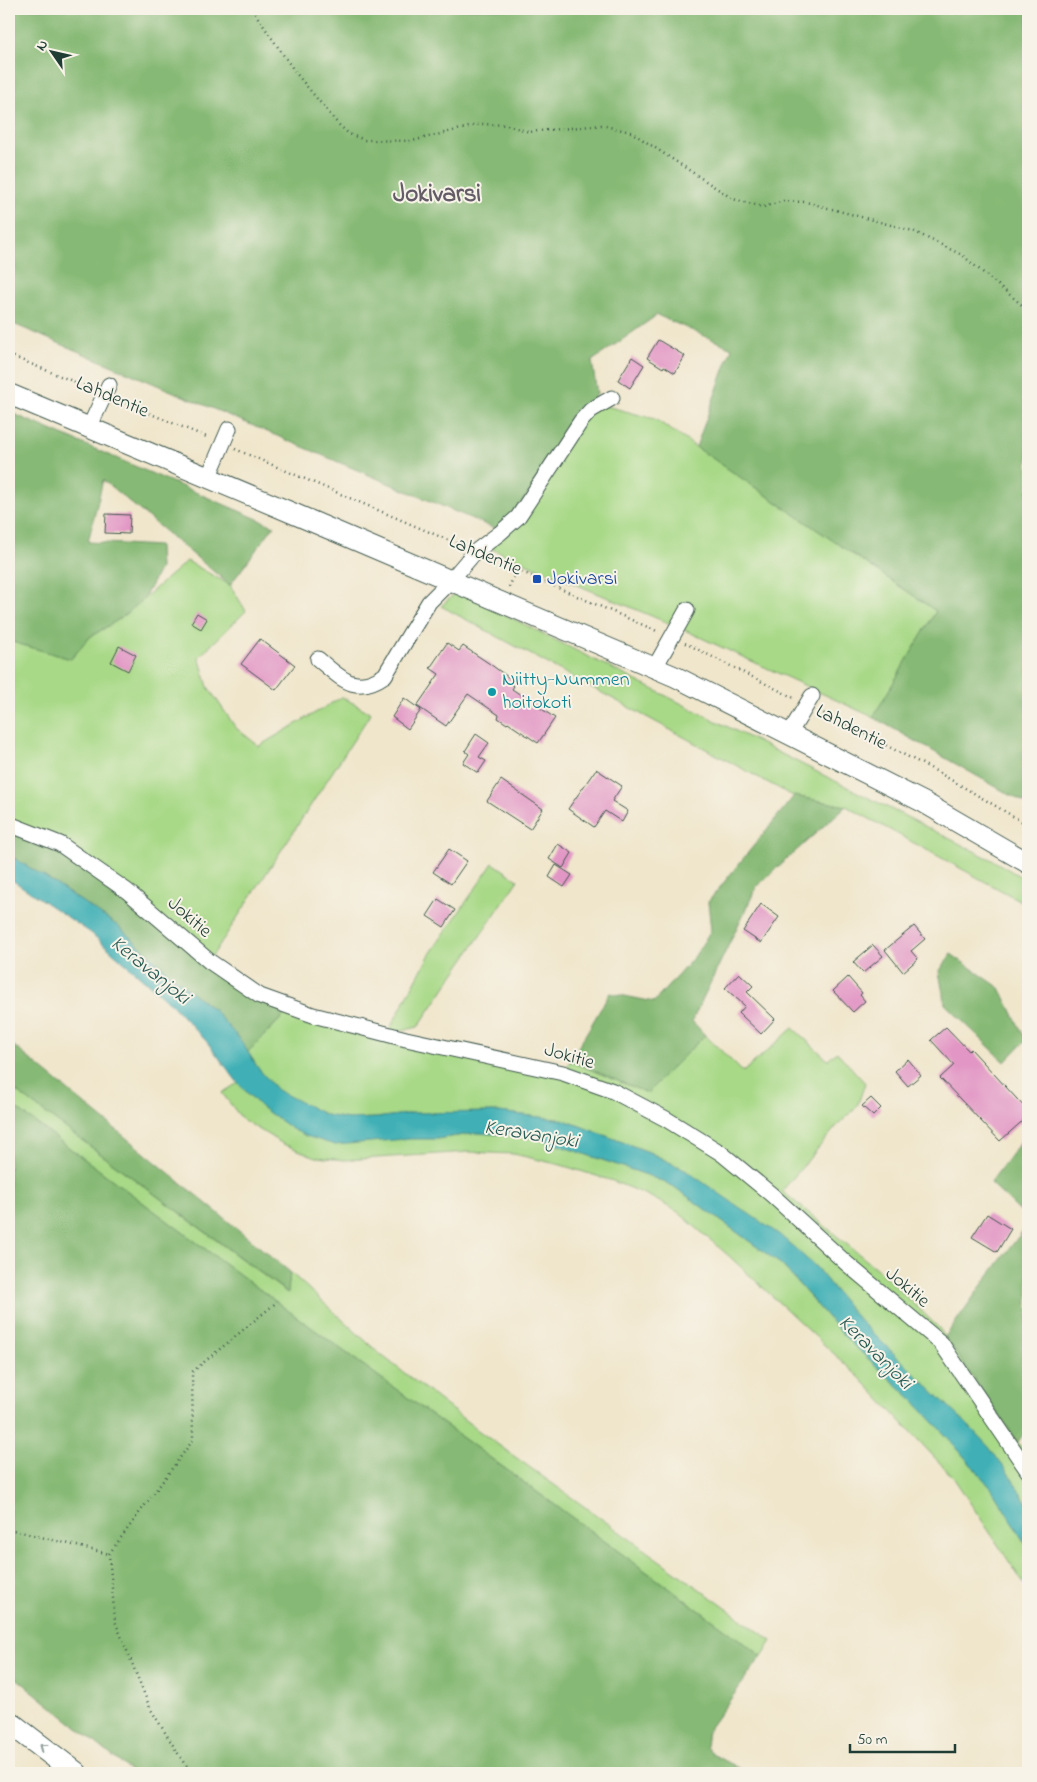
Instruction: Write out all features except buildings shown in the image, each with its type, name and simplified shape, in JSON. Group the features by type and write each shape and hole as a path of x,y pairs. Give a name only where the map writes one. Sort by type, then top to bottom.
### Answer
{"highway":[{"path":"9,1722 76,1773"}],"main road":[{"name":"Lahdentie","path":"9,394 655,667 923,802 1028,863"}],"street":[{"path":"89,428 107,389"},
{"path":"318,659 344,681 358,686 374,682 385,675 428,602 451,580 475,552 518,517 581,421 591,410 612,398"},
{"path":"208,478 229,429"},
{"path":"655,667 687,610"},
{"path":"789,734 809,701"},
{"name":"Jokitie","path":"9,824 60,844 127,891 208,961 260,996 313,1015 406,1040 564,1073 613,1091 666,1119 721,1153 772,1195 846,1263 941,1343 1028,1471"}],"path":[{"path":"252,9 296,72 338,124 349,134 365,140 412,141 482,124 508,124 529,132 601,125 630,132 733,199 763,207 784,200 806,202 913,231 962,255 1028,310"},
{"name":"Lahdentie","path":"9,354 107,389 222,444 671,637 809,701 936,771 1028,825"},
{"path":"194,1773 184,1763 150,1708 115,1621 108,1554 193,1440 192,1372 277,1302"},
{"path":"9,1529 108,1554"}],"green space":[{"path":"9,9 1028,9 1028,805 873,717 936,611 696,447 732,348 657,315 592,361 597,394 514,513 496,529 9,322"},
{"path":"591,402 655,419 936,611 873,717 680,628 492,549 496,529"},
{"path":"9,412 274,526 230,585 103,480 88,542 159,546 160,568 143,600 121,618 90,637 71,659 9,641"},
{"path":"187,561 230,585 246,611 199,657 208,687 236,728 259,746 342,697 371,713 209,961 9,824 9,641 71,659 90,637 121,618"},
{"path":"458,591 994,861 1028,881 1028,905 846,806 793,796 441,606"},
{"path":"794,796 846,806 757,886 692,1021 705,1035 647,1093 570,1061 610,993 654,1002 695,956 711,930 708,902"},
{"path":"9,824 60,844 209,961 291,1008 248,1052 215,1011 178,981 118,926 9,855"},
{"path":"493,863 518,880 418,1027 388,1034 563,1073 570,1061 647,1093 705,1035 743,1072 793,1028 828,1060 837,1052 865,1083 857,1107 836,1127 782,1191 882,1273 939,1328 1028,1457 1028,1505 1011,1477 988,1446 858,1319 816,1267 685,1170 649,1152 564,1120 499,1112 413,1113 376,1118 348,1119 326,1115 277,1091 258,1068 248,1052 291,1008 387,1034 430,954"},
{"path":"951,954 1000,988 1026,1040 1005,1062 945,1004 939,972"},
{"path":"9,1042 290,1272 288,1293 9,1086"},
{"path":"238,1083 269,1113 306,1136 437,1139 477,1133 514,1135 543,1140 647,1175 673,1186 782,1265 846,1338 913,1400 949,1439 992,1489 1028,1548 1028,1590 953,1477 860,1378 729,1256 678,1212 649,1196 613,1181 561,1165 514,1154 469,1152 345,1160 316,1157 283,1144 242,1119 222,1093"},
{"path":"9,1086 287,1293 290,1272 380,1354 479,1431 772,1641 762,1656 286,1309 9,1103"},
{"path":"9,1103 286,1309 762,1656 708,1730 706,1747 716,1756 749,1773 133,1773 9,1672"},
{"path":"1028,1132 1028,1219 990,1183"},
{"path":"1028,1224 1028,1427 1018,1442 945,1337"}],"water":[{"name":"Keravanjoki","path":"9,855 118,926 178,981 215,1011 241,1041 258,1068 277,1090 326,1115 348,1119 376,1118 413,1113 499,1112 564,1120 649,1152 685,1170 780,1235 816,1267 858,1319 988,1446 1011,1477 1028,1505 1028,1548 992,1489 949,1439 913,1400 846,1338 782,1265 673,1186 647,1175 543,1140 514,1135 477,1133 437,1139 406,1139 335,1145 306,1136 292,1129 261,1107 238,1083 207,1042 171,1004 91,933 9,878"}],"place":[{"name":"Jokivarsi","path":"537,579"},
{"name":"Niitty-Nummen hoitokoti","path":"492,692"}],"district":[{"name":"Jokivarsi","path":"437,195"}]}
